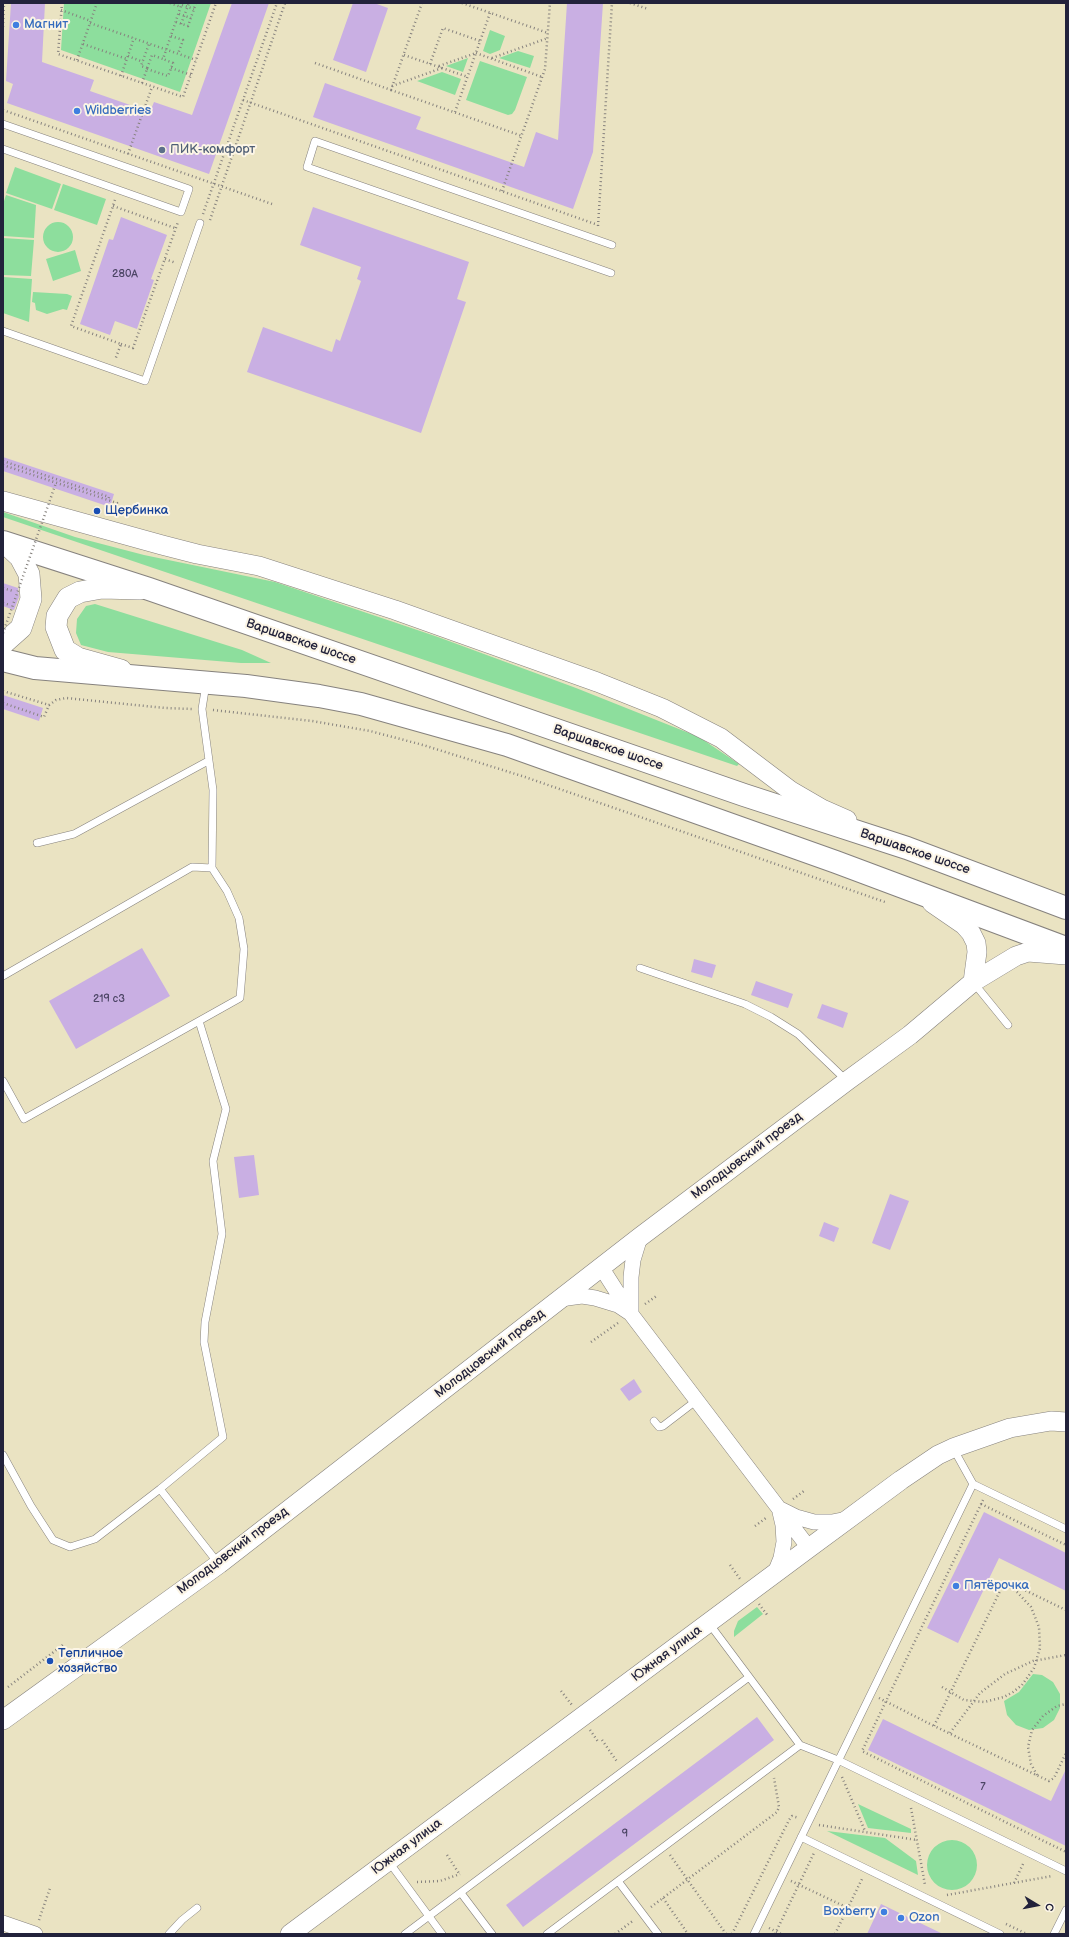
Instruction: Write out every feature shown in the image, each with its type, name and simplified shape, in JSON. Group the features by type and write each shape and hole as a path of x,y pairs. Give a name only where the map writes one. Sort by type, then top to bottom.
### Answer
{"main road":[{"name":"Варшавское шоссе","path":"4,542 149,589 744,795 907,848 1066,908"},
{"path":"3,644 21,628 31,599 29,574 20,557 4,542"},
{"path":"148,679 78,658 66,650 56,627 56,616 68,598 80,592 102,588 149,589"},
{"path":"3,660 36,668 148,679 246,686 319,696 361,704 515,748 913,890 1066,948"}],"street":[{"path":"3,501 162,546 259,566 395,610 597,682 662,708 721,738 797,794 822,809 907,848"},
{"path":"913,890 964,925 971,934 976,943 977,952 973,982"},
{"name":"Молодцовский проезд","path":"3,1720 219,1564 640,1237 910,1035 973,982 1016,956 1028,952 1066,955"},
{"path":"632,1314 631,1276 633,1260 640,1237"},
{"path":"602,1267 632,1314 809,1548"},
{"path":"560,1299 582,1296 595,1298 618,1305 632,1314"},
{"name":"Южная улица","path":"290,1934 708,1622 901,1480 938,1455 953,1448 1010,1428 1051,1422 1066,1422"},
{"path":"779,1509 796,1518 814,1522 832,1522 850,1518"},
{"path":"775,1573 781,1558 784,1542 783,1525 779,1509"},
{"path":"3,1923 34,1934"}],"lane":[{"path":"3,124 189,189 181,212 3,149"},
{"path":"611,273 307,167 315,141 612,245"},
{"path":"3,331 145,381 200,223"},
{"path":"3,1081 24,1119 240,998 244,949 239,918 227,891 212,868 213,790 202,709 206,683"},
{"path":"37,843 74,834 208,761"},
{"path":"3,976 192,867 212,868"},
{"path":"640,968 745,1004 771,1017 798,1034 847,1081"},
{"path":"973,982 1008,1025"},
{"path":"3,1455 31,1506 53,1540 70,1548 95,1539 160,1489 223,1437 204,1342 205,1322 222,1234 213,1161 226,1109 199,1021"},
{"path":"654,1422 659,1427 663,1426 697,1400"},
{"path":"953,1448 973,1484 1066,1529"},
{"path":"754,1934 973,1484"},
{"path":"160,1489 219,1564"},
{"path":"708,1622 800,1745 908,1794 1066,1871"},
{"path":"405,1934 749,1677"},
{"path":"547,1934 800,1745"},
{"path":"801,1837 1000,1934"},
{"path":"388,1861 442,1934"},
{"path":"618,1881 658,1934"},
{"path":"461,1893 492,1934"},
{"path":"169,1934 182,1920 197,1908"},
{"path":"1054,1934 1066,1910"}],"path":[{"path":"3,27 4,3"},
{"path":"62,3 58,54 183,97 216,3"},
{"path":"77,60 97,3"},
{"path":"170,3 194,9"},
{"path":"181,24 189,3"},
{"path":"176,22 188,26 196,3"},
{"path":"200,223 277,3"},
{"path":"209,221 286,3"},
{"path":"391,90 422,3"},
{"path":"462,3 548,33"},
{"path":"498,205 545,69 550,3"},
{"path":"597,240 612,3"},
{"path":"630,3 648,9"},
{"path":"163,59 182,5"},
{"path":"61,10 149,44 196,60"},
{"path":"455,112 490,13"},
{"path":"179,14 191,18"},
{"path":"430,64 442,28 480,41"},
{"path":"171,36 183,40 178,54"},
{"path":"121,76 134,38"},
{"path":"491,58 548,38"},
{"path":"83,44 143,62"},
{"path":"146,53 173,63 168,76 141,66 149,44"},
{"path":"438,67 476,53 542,77"},
{"path":"404,55 468,77"},
{"path":"142,83 152,56"},
{"path":"315,63 522,136"},
{"path":"171,68 191,75"},
{"path":"392,86 442,68"},
{"path":"124,166 152,87"},
{"path":"243,100 598,225"},
{"path":"3,110 272,204"},
{"path":"118,190 71,326 133,348 180,216"},
{"path":"113,206 176,228"},
{"path":"112,369 121,344"},
{"path":"3,461 109,497 108,500"},
{"path":"3,465 117,503 113,514"},
{"path":"3,633 56,483"},
{"path":"3,588 17,593"},
{"path":"3,603 12,606"},
{"path":"3,691 49,705"},
{"path":"3,703 44,717 49,705 56,700 66,698 165,708 202,709 312,721 370,731 423,745 525,777 886,902"},
{"path":"984,1497 862,1751 1066,1852"},
{"path":"981,1504 1066,1545"},
{"path":"934,1726 1000,1591 1005,1585 1012,1584 1066,1610"},
{"path":"942,1687 964,1700 984,1702 1004,1697 1013,1692 1029,1677 1038,1660 1040,1648 1039,1627 1031,1607 1017,1592 1005,1585"},
{"path":"8,1687 64,1644"},
{"path":"950,1733 980,1693 1004,1674 1038,1660 1066,1655"},
{"path":"890,1704 1049,1781 1052,1780 1066,1753"},
{"path":"1038,1776 1031,1764 1028,1747 1032,1730 1042,1716 1057,1706 1066,1704"},
{"path":"602,1740 624,1771"},
{"path":"838,1762 865,1832"},
{"path":"615,1934 778,1812 779,1807 772,1766"},
{"path":"908,1794 928,1899 1059,1874"},
{"path":"775,1934 818,1845"},
{"path":"664,1847 726,1934"},
{"path":"1014,1883 1029,1853"},
{"path":"447,1855 468,1887"},
{"path":"835,1934 867,1869"},
{"path":"411,1882 435,1881 460,1874"},
{"path":"782,1876 848,1908"},
{"path":"34,1934 50,1888"},
{"path":"663,1898 688,1934"}],"green space":[{"path":"64,3 211,3 180,92 61,50"},
{"path":"490,30 505,36 500,50 490,54 483,51"},
{"path":"518,51 534,56 530,68 499,58"},
{"path":"468,58 463,72 446,66"},
{"path":"480,61 527,77 515,110 512,114 508,115 466,100"},
{"path":"442,72 461,79 455,95 417,81"},
{"path":"15,167 61,184 52,209 6,193"},
{"path":"63,184 106,199 97,225 54,210"},
{"path":"6,195 36,205 34,238 3,236 3,204"},
{"path":"58,222 68,227 73,237 68,247 58,252 48,247 43,237 48,227"},
{"path":"3,238 34,240 31,276 3,275"},
{"path":"75,250 81,271 53,281 46,259"},
{"path":"3,277 32,279 29,322 3,313"},
{"path":"33,292 67,294 72,296 67,310 63,309 47,314 36,310 35,303 32,302"},
{"path":"3,512 75,537 144,555 275,582 438,637 576,688 699,737 739,764 737,766 3,517"},
{"path":"95,604 242,650 271,663 241,663 108,652 81,645 76,633 77,619 86,606"},
{"path":"757,1607 763,1614 734,1637 734,1631 738,1621"},
{"path":"1033,1674 1042,1675 1053,1682 1060,1694 1060,1708 1054,1720 1043,1728 1029,1730 1016,1725 1007,1715 1004,1701 1019,1692"},
{"path":"858,1804 911,1829 911,1833 868,1828"},
{"path":"827,1831 885,1838 916,1861 918,1875"},
{"path":"947,1840 957,1840 970,1847 977,1860 977,1870 970,1883 957,1890 947,1890 938,1886 931,1879 927,1870 927,1860 931,1851 938,1844"}],"building":[{"path":"11,3 45,3 42,62 94,80 90,91 150,112 154,102 192,115 232,3 269,3 209,174 7,103 13,84 6,81"},
{"path":"353,3 374,3 388,8 366,72 333,60"},
{"path":"567,3 603,3 593,152 573,209 313,117 325,83 421,117 416,129 524,167 536,132 558,140"},
{"path":"313,207 469,262 457,299 466,302 421,433 247,372 263,327 332,352 336,339 340,341 361,281 357,279 361,267 300,245"},
{"path":"121,217 167,235 151,279 154,280 137,329 115,321 110,335 80,324 109,239 113,240"},
{"path":"3,457 114,494 110,507 3,471"},
{"path":"3,583 18,588 19,597 14,610 3,606"},
{"path":"3,695 43,708 39,721 3,709"},
{"path":"142,948 170,996 76,1049 49,1001"},
{"path":"694,959 716,965 712,978 691,972"},
{"path":"756,981 793,994 788,1008 751,995"},
{"path":"822,1004 848,1013 843,1028 817,1018"},
{"path":"254,1155 259,1195 239,1198 234,1157"},
{"path":"890,1194 909,1201 890,1250 872,1243"},
{"path":"824,1222 839,1228 834,1242 819,1236"},
{"path":"634,1379 642,1392 629,1401 620,1389"},
{"path":"984,1512 1066,1553 1066,1591 999,1558 958,1643 927,1628"},
{"path":"757,1717 774,1740 523,1927 506,1905"},
{"path":"883,1719 1051,1801 1066,1769 1066,1846 868,1750"},
{"path":"881,1904 916,1921 943,1934 867,1934"}],"place":[{"name":"Магнит","path":"16,25"},
{"name":"Wildberries","path":"77,111"},
{"name":"ПИК-комфорт","path":"162,150"},
{"name":"Щербинка","path":"97,511"},
{"name":"Пятёрочка","path":"956,1586"},
{"name":"Тепличное хозяйство","path":"50,1661"},
{"name":"Boxberry","path":"884,1912"},
{"name":"Ozon","path":"901,1918"}]}
